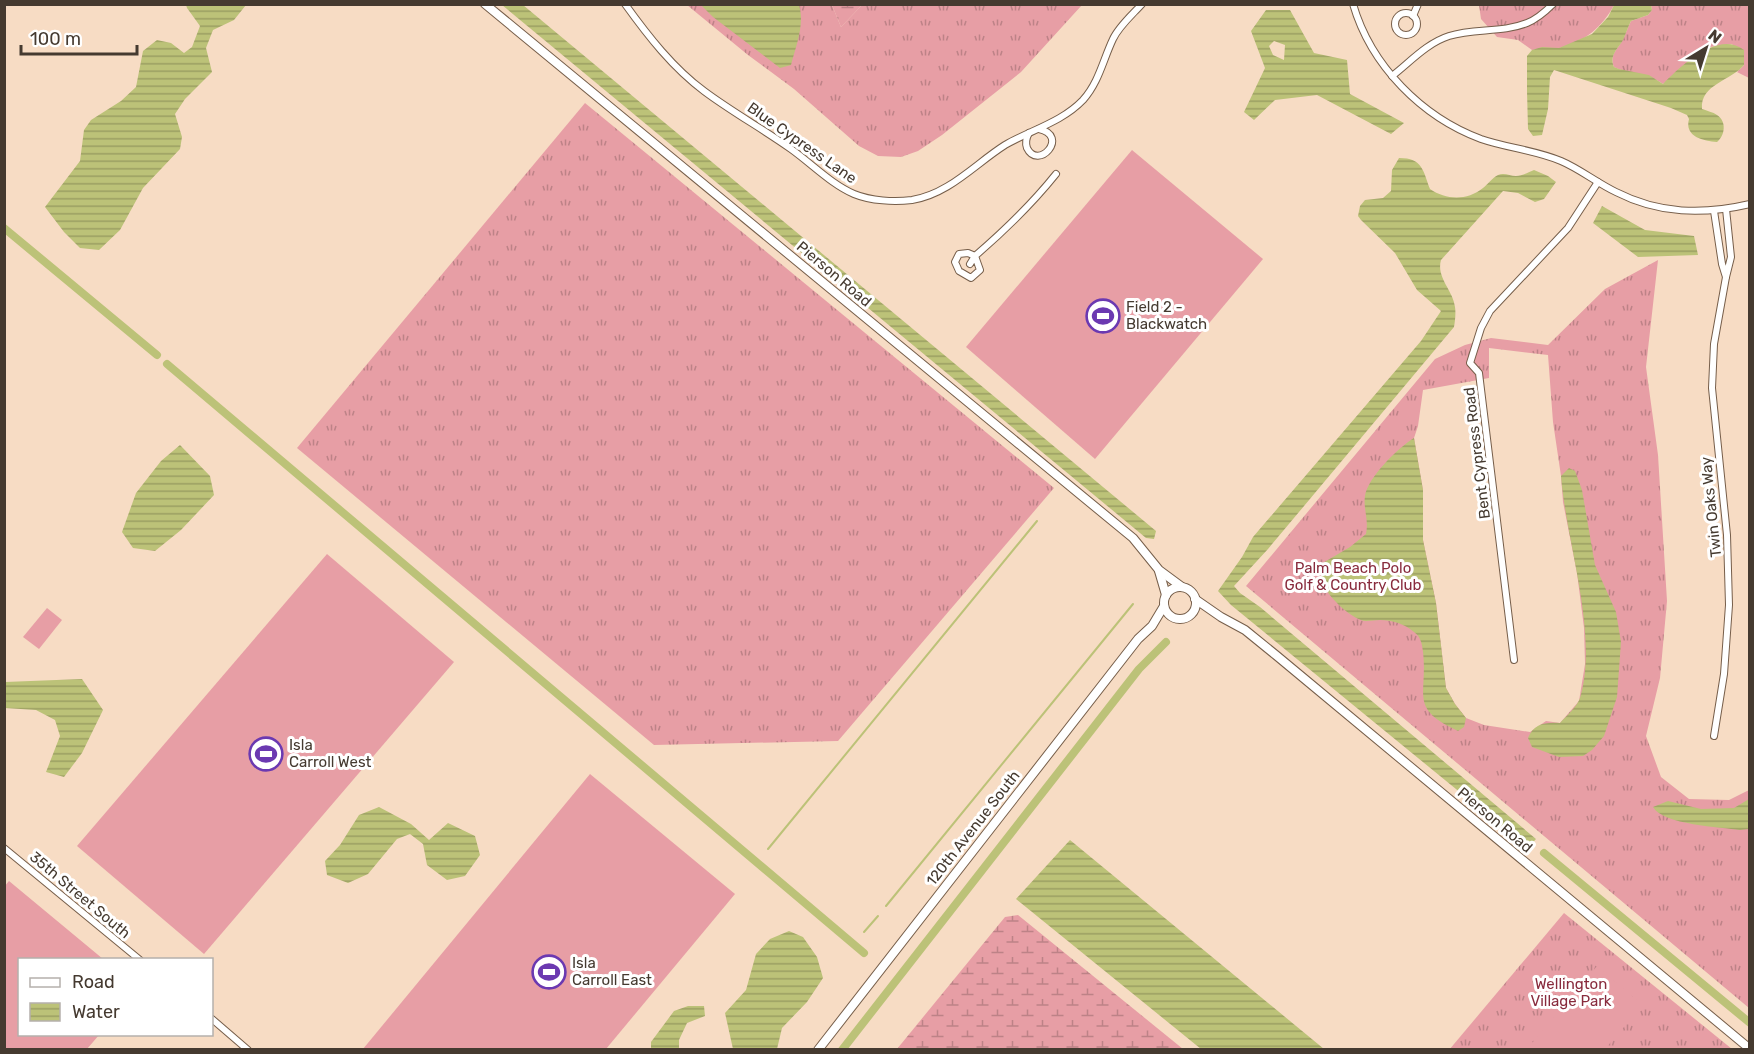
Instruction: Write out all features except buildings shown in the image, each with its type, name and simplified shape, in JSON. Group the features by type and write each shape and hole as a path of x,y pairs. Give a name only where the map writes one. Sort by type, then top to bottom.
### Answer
{"street":[{"name":"Pierson Road","path":"485,4 1132,538 1159,570 1182,587"},
{"name":"Blue Cypress Lane","path":"625,4 651,41 703,90 791,149 831,180 855,194 882,201 913,200 936,193 987,157 1029,133 1060,119 1083,100 1096,82 1118,30 1142,4"},
{"path":"1353,4 1372,48 1392,76 1424,107 1454,127 1491,142 1557,159 1581,170 1632,200 1652,206 1678,211 1714,211 1749,204"},
{"path":"1413,16 1418,4"},
{"path":"1392,76 1430,45 1440,40 1462,33 1517,26 1538,17 1553,4"},
{"path":"1029,133 1026,141 1028,149 1038,155 1047,153 1051,146 1051,138 1046,131 1037,129"},
{"path":"970,264 975,256 1034,201 1056,174"},
{"name":"Bent Cypress Road","path":"1514,660 1479,373 1470,363 1481,328 1490,311 1568,228 1598,182"},
{"name":"Twin Oaks Way","path":"1714,736 1724,674 1729,605 1727,535 1712,388 1714,344 1731,257 1726,209"},
{"name":"Twin Oaks Way","path":"1714,211 1726,277"},
{"path":"968,253 975,256 980,270 970,278 959,271 955,262 959,254 968,253"},
{"name":"Pierson Road","path":"1159,570 1166,594"},
{"path":"1182,587 1189,590 1195,598 1195,606 1192,613 1185,617 1173,616 1164,606 1166,594 1170,590 1182,587"},
{"name":"Pierson Road","path":"1195,598 1221,617 1245,630 1277,656 1749,1049"},
{"name":"120th Avenue South","path":"818,1050 1138,639 1152,626 1164,606"},
{"name":"Pierson Road","path":"1192,613 1221,617"},
{"name":"120th Avenue South","path":"1152,626 1173,616"},
{"name":"35th Street South","path":"4,848 138,958"},
{"path":"213,1020 248,1050"}],"green space":[{"path":"950,4 1082,5 1021,72 942,135 918,151 901,157 878,156 859,146 794,89 687,5 832,5 841,27 862,5 950,6"},
{"path":"832,5 862,5 841,27"},
{"path":"1479,5 1614,5 1599,26 1577,42 1560,48 1532,50 1518,40 1497,37 1481,19"},
{"path":"1651,5 1749,5 1749,78 1737,72 1744,65 1732,44 1710,47 1663,84 1650,77 1614,67 1613,56 1631,21 1648,15 1652,10"},
{"path":"585,103 1054,488 838,741 654,745 297,448"},
{"name":"Field 2 - Blackwatch","path":"1132,150 1263,259 1095,459 966,347"},
{"name":"Palm Beach Polo Golf & Country Club","path":"1658,260 1646,367 1658,455 1667,601 1660,678 1646,736 1661,777 1689,799 1729,800 1749,790 1749,1008 1246,586 1435,359 1465,345 1491,338 1548,345 1605,289","holes":["1489,348 1548,355 1553,422 1563,502 1577,573 1584,628 1585,664 1579,701 1560,723 1546,721 1530,732 1484,725 1466,718 1446,688 1436,603 1423,540 1423,490 1414,438 1423,390 1489,378"]},
{"name":"Isla Carroll West","path":"327,554 454,662 204,954 77,846"},
{"path":"47,608 62,620 39,649 23,637"},
{"name":"Isla Carroll East","path":"590,774 735,894 606,1049 363,1049"},
{"path":"9,881 102,958 18,958 18,1036 98,1036 87,1049 5,1049 4,887"},
{"name":"Wellington Village Park","path":"1564,913 1732,1049 1449,1050"},
{"path":"1018,915 1183,1049 897,1049 1005,917"},
{"path":"1597,966 1643,1005 1605,1049 1527,1049"}],"water":[{"path":"1651,4 1652,10 1648,15 1631,21 1613,56 1614,67 1649,75 1663,84 1690,60 1712,47 1723,44 1734,45 1744,50 1744,65 1711,88 1703,101 1702,109 1715,114 1724,125 1720,139 1717,142 1696,137 1689,130 1687,115 1671,108 1554,70 1550,77 1548,109 1542,135 1533,136 1528,129 1527,91 1527,56 1532,50 1542,47 1559,48 1592,34 1608,17 1614,5"},
{"path":"186,5 246,5 234,20 213,30 206,48 212,72 185,99 175,114 182,137 180,149 143,188 120,230 99,250 80,248 45,207 80,161 84,130 91,120 121,101 136,87 143,51 157,40 171,43 184,53 192,47 200,26"},
{"path":"502,5 523,5 1156,531 1154,539 1146,538"},
{"path":"701,5 799,5 801,20 791,65 780,68 713,17"},
{"path":"1266,10 1290,10 1314,53 1347,60 1350,94 1404,123 1391,134 1317,95 1275,100 1254,120 1244,112 1265,68 1251,31","holes":["1274,41 1285,45 1284,60 1273,55 1269,46"]},
{"path":"1399,158 1418,163 1430,189 1450,197 1463,197 1477,192 1500,174 1518,176 1534,170 1556,182 1544,199 1535,202 1518,193 1503,191 1441,260 1441,273 1454,301 1454,327 1268,549 1234,586 1536,839 1528,848 1231,605 1218,591 1253,537 1421,341 1441,311 1417,290 1395,253 1358,216 1360,206 1365,200 1383,198 1391,191 1392,170"},
{"path":"1602,206 1645,230 1694,236 1698,255 1638,257 1593,223"},
{"path":"1414,438 1423,490 1423,540 1436,603 1446,688 1466,718 1464,727 1458,731 1442,723 1426,707 1423,690 1423,649 1416,634 1407,627 1394,622 1366,621 1355,617 1331,597 1322,576 1321,564 1350,547 1366,534 1365,496 1367,488 1385,464"},
{"path":"180,445 210,476 214,495 181,530 155,551 133,548 122,532 136,493 161,461"},
{"path":"1569,468 1575,471 1582,490 1595,565 1616,612 1621,642 1617,697 1604,736 1592,750 1583,756 1559,757 1532,747 1528,738 1537,726 1545,723 1560,723 1571,711 1580,698 1585,673 1584,617 1561,476"},
{"path":"82,679 103,710 82,753 64,777 46,772 60,736 55,720 36,710 5,708 5,682"},
{"path":"1749,799 1749,829 1740,830 1668,818 1653,807 1668,801 1701,809 1734,808"},
{"path":"379,807 411,824 429,840 448,823 475,836 480,855 465,876 447,880 427,865 423,844 410,834 397,839 368,874 348,883 327,875 325,861 340,845 359,815"},
{"path":"1070,840 1324,1049 1201,1049 1016,899"},
{"path":"789,931 803,937 817,957 823,978 807,1002 782,1028 777,1049 733,1049 725,1013 746,990 756,954 770,939"},
{"path":"688,1006 704,1006 705,1016 687,1023 679,1040 679,1049 651,1049 651,1042 674,1011"}],"waterway":[{"path":"4,228 157,355"},
{"path":"167,364 864,953"},
{"path":"768,849 1037,521"},
{"path":"886,906 1133,604"},
{"path":"842,1050 1139,669 1166,642"},
{"path":"1544,853 1750,1023"},
{"path":"864,932 878,916"}],"place":[{"name":"Field 2 - Blackwatch","path":"1103,316"},
{"name":"Isla Carroll West","path":"266,754"},
{"name":"Isla Carroll East","path":"549,972"}]}
